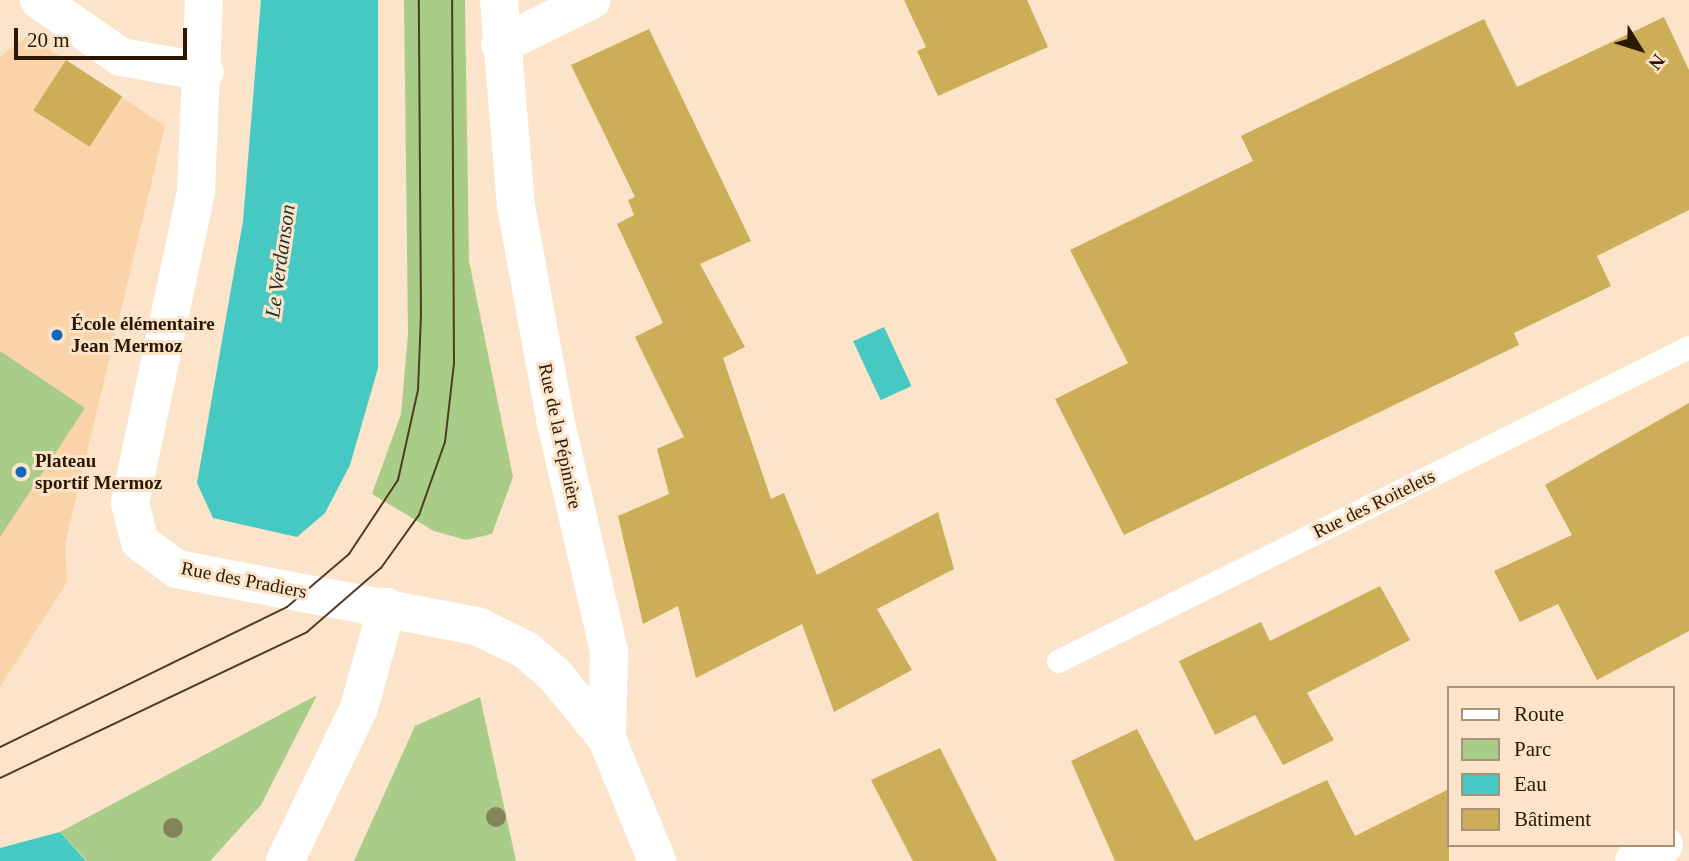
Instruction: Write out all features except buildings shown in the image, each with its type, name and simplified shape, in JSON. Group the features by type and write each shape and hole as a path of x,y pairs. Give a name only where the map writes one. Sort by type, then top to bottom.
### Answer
{"street":[{"path":"39,0 121,57 205,72"},
{"name":"Rue des Pradiers","path":"204,0 205,72 196,192 130,521 140,542 177,569 477,626 526,650 555,675 607,739"},
{"name":"Rue de la Pépinière","path":"499,0 500,45 526,267 609,651 607,739 657,861"},
{"path":"500,45 592,0"},
{"path":"285,861 359,708 387,607"},
{"path":"1634,861 1660,847"}],"lane":[{"name":"Rue des Roitelets","path":"1058,661 1689,347"}],"shaded area":[{"name":"École élémentaire Jean Mermoz","path":"28,35 165,126 65,544 67,582 0,687 0,57"}],"green space":[{"path":"404,0 465,0 469,261 513,477 492,534 466,540 434,531 372,494 401,414 408,334"},
{"name":"Plateau sportif Mermoz","path":"0,351 85,408 0,537"},
{"path":"317,695 261,805 210,861 87,861 60,832"},
{"path":"480,697 516,861 354,861 415,726"}],"water":[{"name":"Le Verdanson","path":"261,0 378,0 378,368 350,465 325,513 297,537 213,518 197,483 243,221"},
{"path":"884,327 911,386 881,400 853,341"},
{"path":"60,832 86,861 0,861 0,848"}],"tram line":[{"path":"0,747 287,607 349,554 398,480 418,390 421,316 419,0"},
{"path":"0,778 307,632 381,568 419,515 445,442 454,363 452,0"}],"place":[{"name":"École élémentaire Jean Mermoz","path":"57,335"},
{"name":"Plateau sportif Mermoz","path":"21,472"}]}
